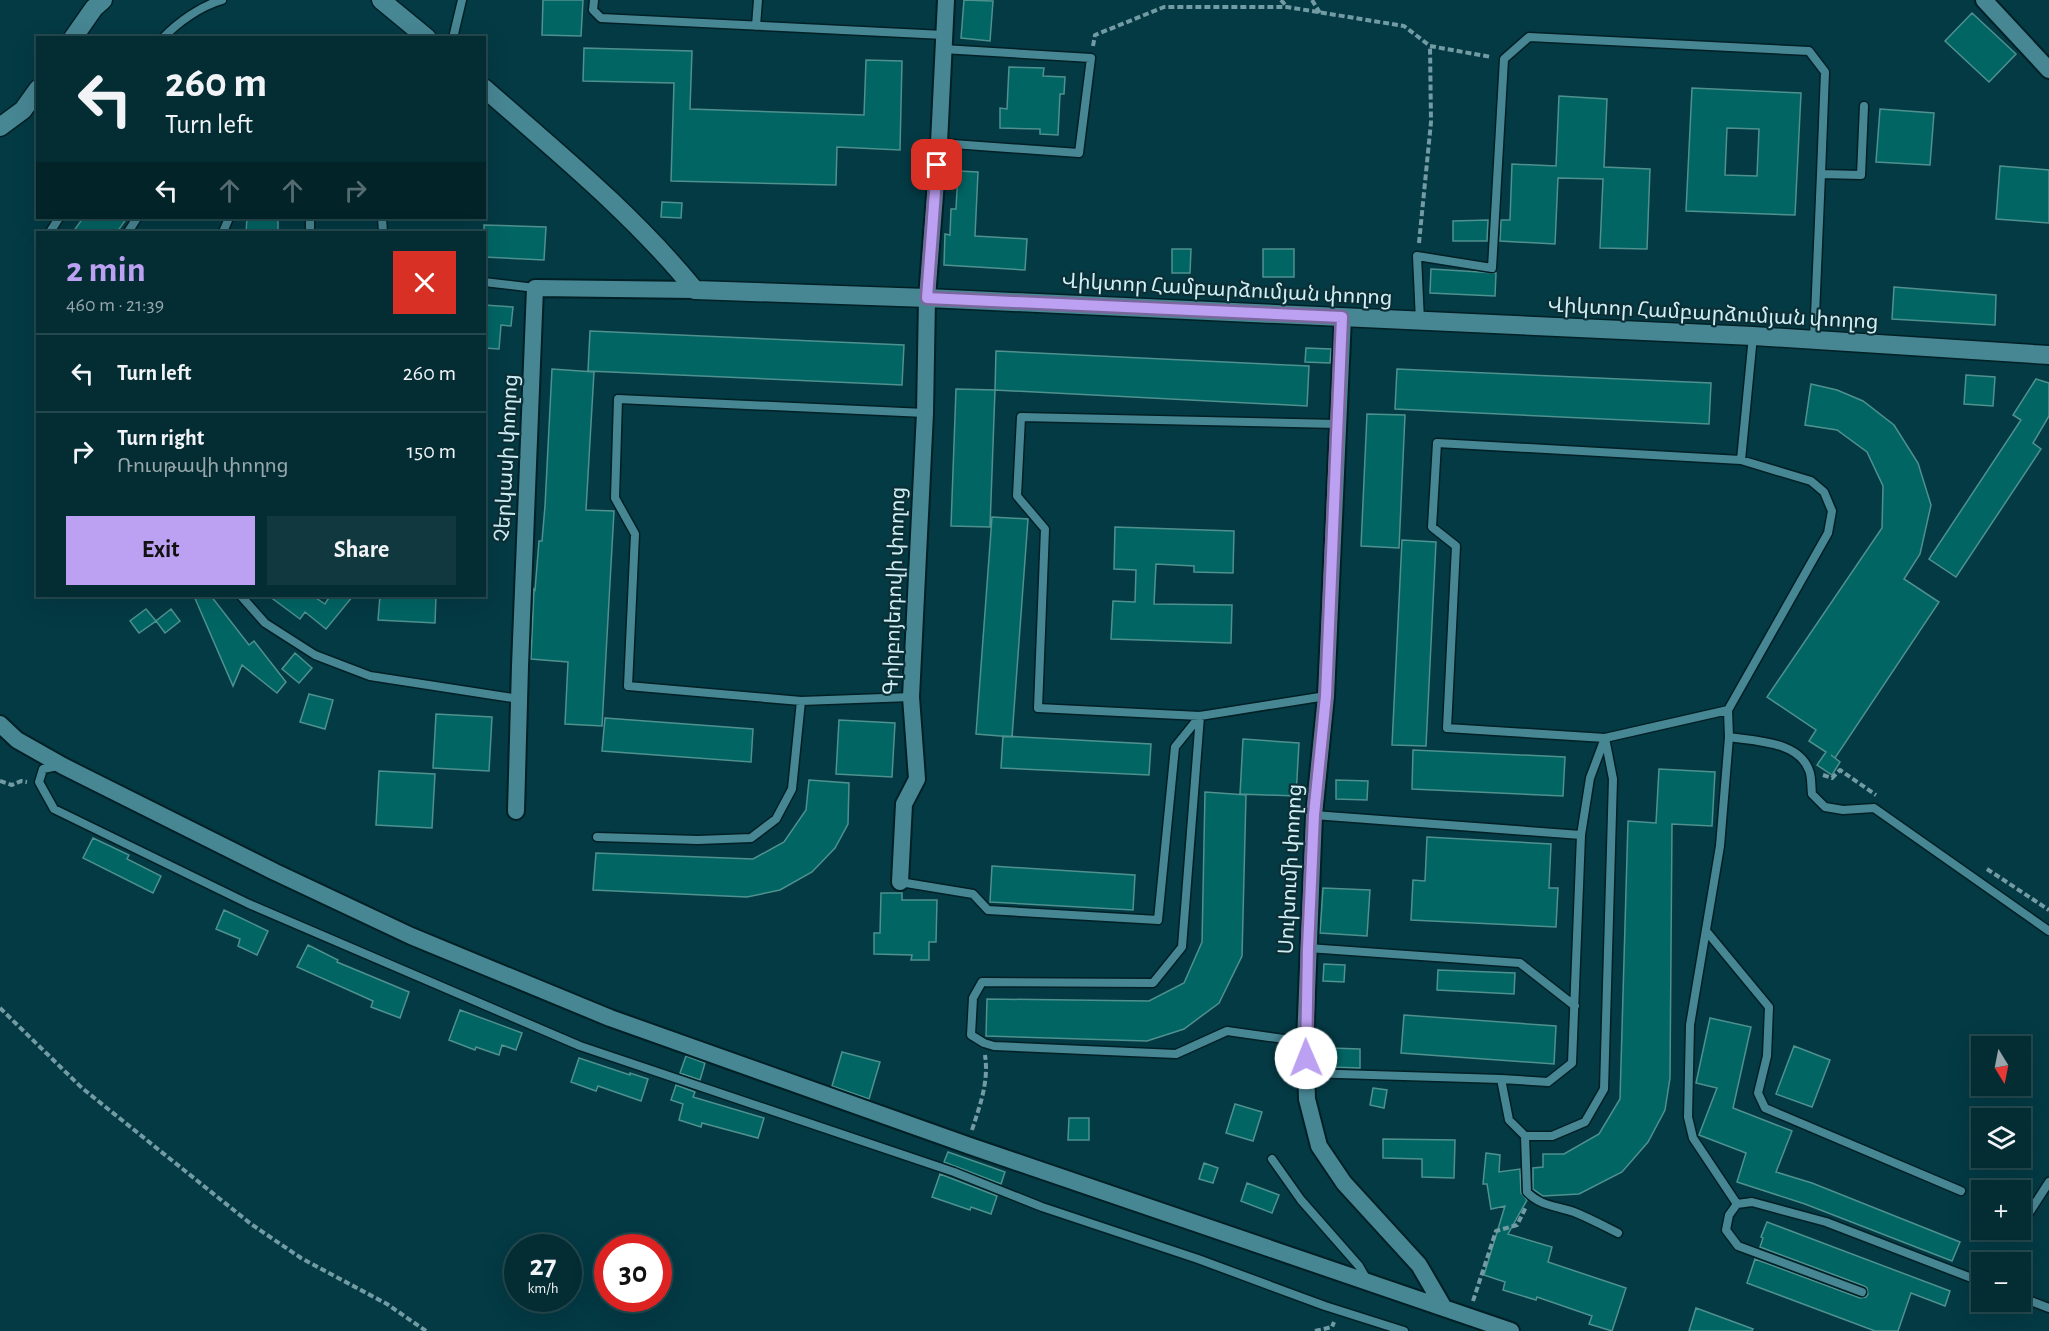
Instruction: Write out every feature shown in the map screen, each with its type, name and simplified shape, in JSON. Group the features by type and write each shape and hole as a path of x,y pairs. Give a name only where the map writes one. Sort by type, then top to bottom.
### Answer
{"street":[{"path":"74,36 94,8 103,0"},
{"path":"381,0 425,36"},
{"name":"Գրիբոյեդովի փողոց","path":"900,882 904,804 917,779 911,697 925,412 927,298 939,143 946,0"},
{"path":"1984,0 2049,70"},
{"path":"486,90 631,218 664,252 695,290"},
{"path":"0,127 23,110 36,92"},
{"path":"535,288 695,290"},
{"name":"Չերկասի փողոց","path":"516,811 535,288"},
{"name":"Վիկտոր Համբարձումյան փողոց","path":"695,290 927,298 1753,336 2049,355"},
{"name":"Սուխումի փողոց","path":"1342,317 1326,696 1314,815 1308,948 1305,1042 1307,1099 1319,1146 1344,1182 1419,1265 1444,1308"},
{"path":"0,724 17,740 63,766 274,872 422,941 610,1018 967,1145 1511,1331"}],"lane":[{"path":"165,36 171,29 211,3 222,0"},
{"path":"453,36 462,0"},
{"path":"594,0 593,10 601,18 756,26 944,42 1091,58 1079,153 939,143"},
{"path":"756,26 758,0"},
{"path":"1420,321 1418,256 1492,268 1504,59 1529,37 1809,51 1825,72 1814,339"},
{"path":"1821,174 1861,175 1864,106"},
{"path":"486,282 535,288"},
{"path":"1741,460 1753,336"},
{"path":"911,697 801,701 628,686 635,534 615,498 618,399 925,412"},
{"path":"1326,696 1200,716 1038,708 1045,530 1017,496 1021,417 1338,424"},
{"path":"1728,711 1605,738 1447,728 1456,546 1432,527 1437,443 1741,460 1810,481 1824,492 1832,511 1828,533 1728,711 1729,737 1720,846 1690,1025 1688,1117 1693,1138 1737,1204"},
{"path":"242,597 265,623 315,655 370,676 519,699"},
{"path":"597,837 698,840 751,838 776,819 792,789 801,701"},
{"path":"900,882 973,894 988,910 1158,920 1175,747 1200,716"},
{"path":"1200,716 1182,947 1153,982 981,982 973,998 971,1035 994,1046 1176,1054 1227,1032 1305,1042"},
{"path":"1729,737 1776,744 1798,754 1810,770 1812,794 1825,807 1843,810 1874,808 2049,931"},
{"path":"1307,1073 1548,1082 1572,1063 1581,835 1590,778 1605,738"},
{"path":"1525,1137 1552,1136 1585,1122 1604,1089 1613,779 1605,738"},
{"path":"63,766 43,769 39,783 54,809 249,904 580,1047 954,1172 1042,1207 1198,1259 1325,1306 1404,1331"},
{"path":"1314,815 1581,835"},
{"path":"1707,932 1769,1007 1767,1056 1758,1093 1765,1108 1961,1191"},
{"path":"1308,948 1520,963 1575,1006"},
{"path":"1501,1079 1509,1120 1525,1137 1527,1192 1543,1204 1575,1213 1618,1233"},
{"path":"1272,1159 1301,1200 1359,1266 1369,1282"},
{"path":"2031,1210 2049,1182"},
{"path":"1862,1292 1738,1246 1726,1230 1729,1215 1737,1204 1752,1202 1826,1222 1971,1278"},
{"path":"2031,1301 2049,1308"}],"path":[{"path":"1281,0 1287,7"},
{"path":"1312,0 1320,14"},
{"path":"1091,58 1095,35 1164,8 1287,7 1404,26 1430,46 1504,59"},
{"path":"1418,256 1431,122 1430,46"},
{"path":"0,781 12,785 21,781 39,783"},
{"path":"0,1008 82,1088 251,1224 301,1258 387,1304 426,1331"},
{"path":"967,1145 984,1093 987,1066"},
{"path":"1468,1316 1496,1231 1517,1225 1526,1208 1527,1192"}],"building":[{"path":"543,0 583,0 581,36 542,35"},
{"path":"964,0 993,1 990,41 961,38"},
{"path":"1972,13 2016,54 1989,82 1945,41"},
{"path":"584,48 692,51 690,109 864,115 866,60 902,61 900,150 837,147 836,185 671,181 674,83 583,81"},
{"path":"1009,67 1044,68 1043,76 1065,77 1064,94 1060,94 1058,135 1040,134 1040,129 1000,128 1000,108 1007,109"},
{"path":"1692,88 1801,93 1795,215 1686,211","holes":["1727,128 1759,129 1757,176 1725,175"]},
{"path":"1559,96 1607,99 1604,167 1650,169 1647,249 1600,248 1603,179 1558,178 1555,244 1500,241 1501,220 1510,220 1512,164 1556,166"},
{"path":"1880,109 1934,113 1930,165 1876,162"},
{"path":"2000,166 2049,170 2049,223 1996,219"},
{"path":"958,171 978,172 975,236 1027,239 1025,270 944,265 945,234 950,235 951,209 956,209"},
{"path":"662,202 682,203 681,218 661,217"},
{"path":"82,219 126,219 118,231 74,231"},
{"path":"247,219 278,219 278,231 246,231"},
{"path":"1488,220 1487,241 1453,241 1453,221"},
{"path":"484,225 546,227 544,260 486,257 486,231 484,231"},
{"path":"1172,249 1191,249 1190,273 1172,273"},
{"path":"1263,249 1294,249 1294,277 1263,277"},
{"path":"1431,269 1496,273 1495,296 1430,293"},
{"path":"1894,287 1996,295 1995,325 1892,319"},
{"path":"486,305 513,307 511,326 501,325 499,349 486,348"},
{"path":"590,331 904,345 902,385 588,371"},
{"path":"1306,348 1331,349 1330,363 1305,362"},
{"path":"996,351 1309,366 1307,406 995,390"},
{"path":"552,369 594,372 586,510 614,511 602,726 565,724 568,662 531,659 534,589 545,506"},
{"path":"1397,369 1711,383 1709,424 1395,409"},
{"path":"1966,375 1995,377 1993,406 1964,404"},
{"path":"2036,379 2049,383 2049,416 2033,443 2041,449 1956,577 1929,559 2021,420 2013,415"},
{"path":"1811,384 1837,390 1863,401 1894,425 1918,463 1931,505 1920,554 1904,579 1939,602 1835,758 1831,755 1840,762 1832,775 1817,765 1826,752 1809,741 1816,730 1767,697 1882,528 1883,486 1867,452 1837,430 1805,425"},
{"path":"956,389 995,390 990,527 951,526"},
{"path":"1367,414 1405,415 1399,548 1361,546"},
{"path":"992,517 1028,519 1012,737 976,734"},
{"path":"1115,527 1234,531 1233,573 1194,572 1194,566 1156,564 1154,604 1232,605 1231,643 1111,639 1113,601 1135,602 1136,570 1114,569"},
{"path":"1402,540 1436,542 1426,746 1392,745"},
{"path":"194,597 212,597 249,645 254,641 286,682 277,693 242,665 233,686"},
{"path":"270,597 317,597 325,604 329,597 352,597 326,629 305,612 300,619"},
{"path":"380,597 436,597 435,623 378,620"},
{"path":"146,609 156,621 139,633 130,621"},
{"path":"171,609 180,621 165,633 156,621"},
{"path":"295,653 312,668 299,683 282,669"},
{"path":"309,694 333,700 325,729 300,722"},
{"path":"436,714 492,717 489,771 433,768"},
{"path":"605,718 753,729 751,762 602,751"},
{"path":"839,720 895,723 892,777 836,774"},
{"path":"1003,736 1151,744 1149,775 1001,768"},
{"path":"1243,739 1299,743 1296,796 1240,794"},
{"path":"1413,750 1565,757 1563,796 1412,789"},
{"path":"1659,769 1715,772 1712,826 1672,824 1670,1078 1665,1110 1648,1142 1622,1172 1579,1194 1543,1196 1533,1189 1533,1168 1543,1167 1543,1154 1564,1154 1599,1134 1620,1099 1628,821 1656,823"},
{"path":"379,771 435,774 432,828 376,825"},
{"path":"809,780 849,783 848,824 835,848 812,872 780,890 747,897 593,890 596,853 753,859 784,842 806,810"},
{"path":"1336,780 1368,781 1367,800 1336,799"},
{"path":"1205,792 1246,795 1242,956 1219,1003 1184,1029 1147,1041 986,1036 987,999 1149,1001 1184,983 1202,942"},
{"path":"1427,837 1551,844 1549,888 1558,888 1556,927 1411,920 1413,880 1425,881"},
{"path":"93,838 129,855 127,859 161,876 153,893 83,858"},
{"path":"992,866 1135,875 1133,910 990,902"},
{"path":"1323,888 1370,890 1367,936 1320,933"},
{"path":"881,893 902,893 902,900 937,900 936,942 929,942 929,960 911,960 912,955 874,954 874,933 880,933"},
{"path":"224,910 268,931 257,955 238,946 240,939 216,929"},
{"path":"308,945 338,960 337,962 409,992 400,1018 371,1007 373,1001 297,967"},
{"path":"1324,964 1345,965 1344,982 1323,981"},
{"path":"1438,970 1515,973 1514,994 1437,990"},
{"path":"460,1010 522,1033 516,1050 502,1045 499,1055 476,1047 475,1050 449,1040"},
{"path":"1404,1015 1556,1026 1554,1064 1401,1053"},
{"path":"1710,1018 1751,1027 1733,1108 1792,1131 1776,1172 1812,1183 1960,1242 1952,1261 1805,1204 1737,1182 1746,1153 1699,1135 1717,1088 1696,1083"},
{"path":"1794,1046 1830,1060 1812,1107 1776,1094"},
{"path":"1330,1048 1360,1049 1360,1068 1329,1067"},
{"path":"842,1052 880,1062 869,1099 832,1086"},
{"path":"686,1056 705,1063 700,1080 680,1073"},
{"path":"579,1058 648,1079 641,1101 598,1086 596,1091 571,1082"},
{"path":"676,1085 695,1092 693,1097 764,1118 758,1138 702,1123 701,1127 679,1120 683,1104 671,1100"},
{"path":"1373,1088 1387,1090 1384,1108 1370,1105"},
{"path":"1235,1104 1262,1112 1253,1141 1226,1133"},
{"path":"1069,1118 1089,1118 1089,1140 1068,1140"},
{"path":"1383,1139 1455,1140 1454,1178 1422,1177 1422,1159 1383,1158"},
{"path":"948,1152 1005,1172 1001,1184 944,1162"},
{"path":"1486,1153 1500,1155 1499,1172 1520,1169 1521,1193 1527,1200 1508,1234 1552,1247 1548,1262 1626,1288 1612,1331 1589,1324 1592,1316 1537,1297 1536,1300 1503,1290 1505,1282 1484,1275 1505,1206 1491,1209 1487,1184 1483,1184"},
{"path":"1204,1163 1218,1168 1213,1183 1199,1179"},
{"path":"940,1174 997,1196 991,1214 971,1207 970,1210 932,1197"},
{"path":"1247,1183 1279,1195 1272,1213 1241,1201"},
{"path":"1767,1222 1950,1291 1945,1306 1911,1293 1898,1331 1875,1331 1747,1283 1755,1259 1860,1298 1868,1294 1864,1286 1760,1247"},
{"path":"1696,1308 1753,1329 1752,1331 1689,1331"}],"route":[{"path":"937,165 927,298 1342,317 1326,696 1314,815 1306,1058"}]}
